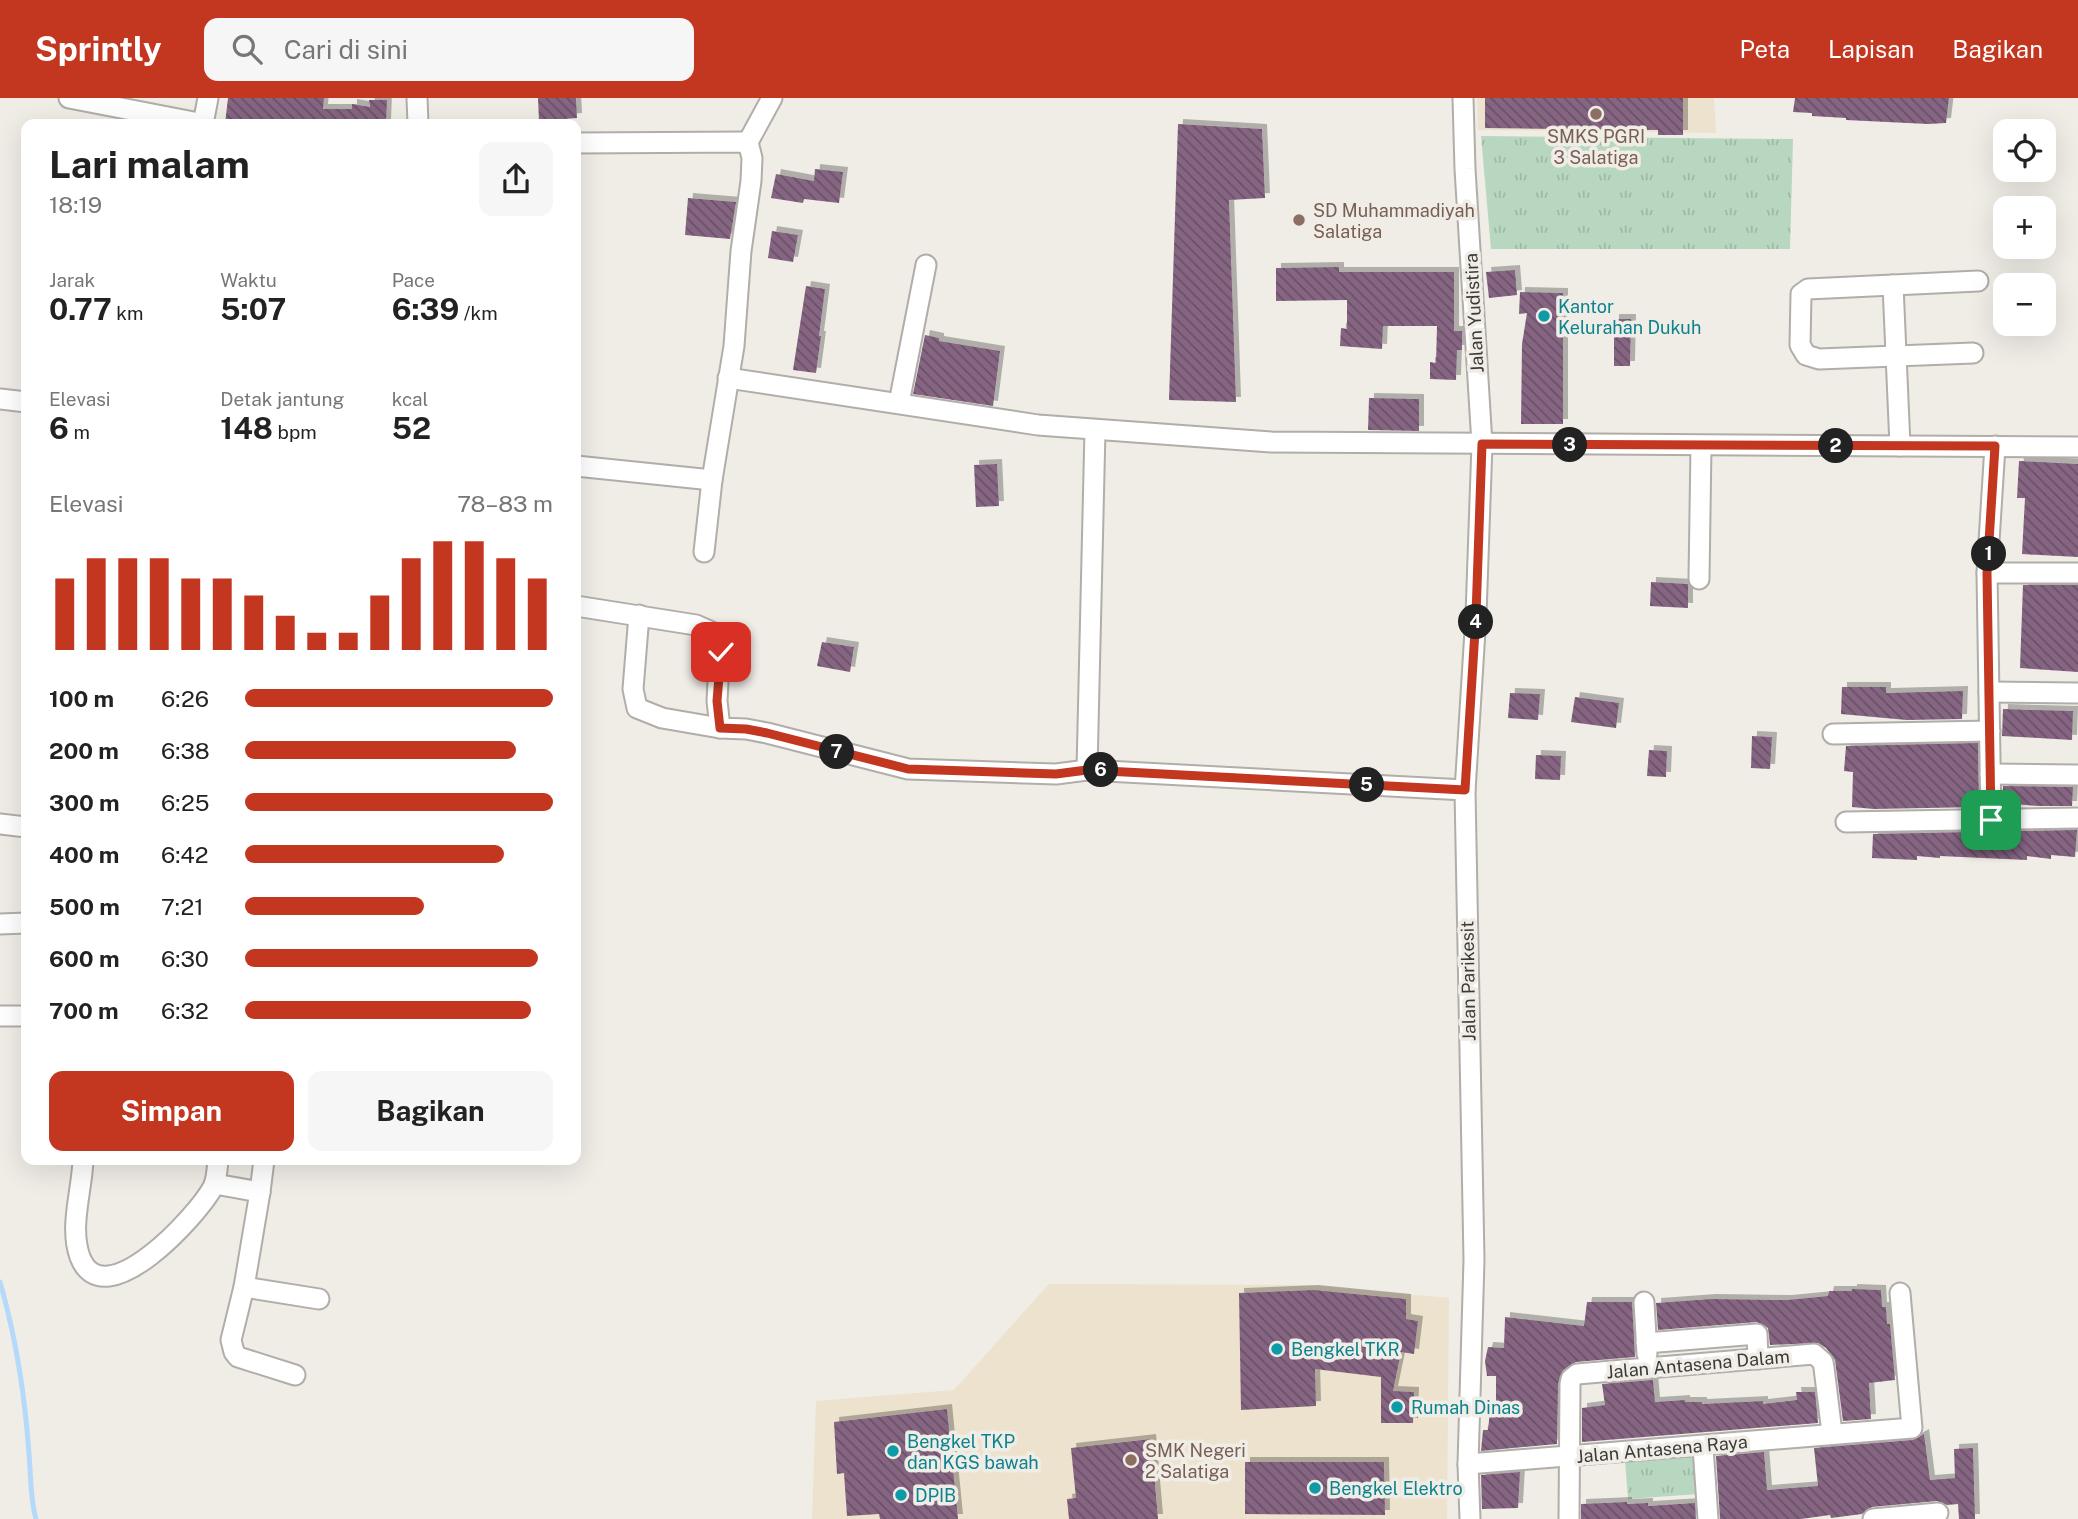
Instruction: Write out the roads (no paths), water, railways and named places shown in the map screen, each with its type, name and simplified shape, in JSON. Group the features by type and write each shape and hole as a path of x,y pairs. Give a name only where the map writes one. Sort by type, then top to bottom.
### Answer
{"street":[{"path":"69,98 177,119"},
{"path":"204,119 208,98"},
{"path":"417,98 418,119"},
{"path":"704,552 712,480 734,346 739,275 751,181 752,158 748,142 772,98"},
{"name":"Jalan Yudistira","path":"1463,98 1482,444"},
{"path":"581,143 748,142"},
{"path":"900,403 926,265"},
{"path":"1973,353 1819,359 1806,355 1800,345 1801,294 1804,291 1978,281"},
{"path":"1893,285 1900,446"},
{"path":"728,378 1038,425 1271,442 2078,447"},
{"path":"0,399 21,401"},
{"path":"1087,770 1096,430"},
{"name":"Jalan Parikesit","path":"1470,1519 1468,1464 1474,1259 1465,790 1476,615 1482,444"},
{"path":"1699,579 1701,446"},
{"path":"1991,820 1987,573 1995,446"},
{"path":"581,467 712,480"},
{"path":"1987,573 2078,573"},
{"path":"581,607 696,625 714,633 720,642 721,652 717,701 720,728"},
{"path":"639,615 633,688 637,708 662,718 767,733 908,769 1056,774 1087,770 1465,790"},
{"path":"1989,692 2078,692"},
{"path":"1833,734 1990,731"},
{"path":"1990,774 2078,775"},
{"path":"1846,822 2078,818"},
{"path":"0,824 21,826"},
{"path":"0,924 21,923"},
{"path":"0,1016 21,1016"},
{"path":"82,1165 76,1226 77,1244 81,1259 89,1270 99,1276 109,1277 161,1248 200,1208 215,1184 217,1165"},
{"path":"263,1165 244,1287 231,1340 238,1357 295,1376"},
{"path":"215,1184 260,1192"},
{"path":"244,1287 319,1299"},
{"name":"Jalan Antasena Raya","path":"1468,1464 1912,1428 1900,1293"},
{"path":"1644,1302 1647,1369"},
{"path":"1646,1343 1757,1334 1758,1359"},
{"name":"Jalan Antasena Dalam","path":"1570,1456 1571,1379 1577,1374 1814,1354 1823,1362 1832,1433"},
{"path":"1703,1447 1708,1519"},
{"path":"1569,1519 1570,1456"},
{"path":"1873,1519 1938,1513"}],"waterway":[{"path":"0,1282 11,1324 22,1389 36,1519"}],"place":[{"name":"SMKS PGRI 3 Salatiga","path":"1596,114"},
{"name":"SD Muhammadiyah Salatiga","path":"1299,220"},
{"name":"Kantor Kelurahan Dukuh","path":"1544,316"},
{"name":"Bengkel TKR","path":"1277,1349"},
{"name":"Rumah Dinas","path":"1397,1407"},
{"name":"Bengkel TKP dan KGS bawah","path":"893,1451"},
{"name":"SMK Negeri 2 Salatiga","path":"1131,1460"},
{"name":"Bengkel Elektro","path":"1315,1488"},
{"name":"DPIB","path":"901,1495"}]}
